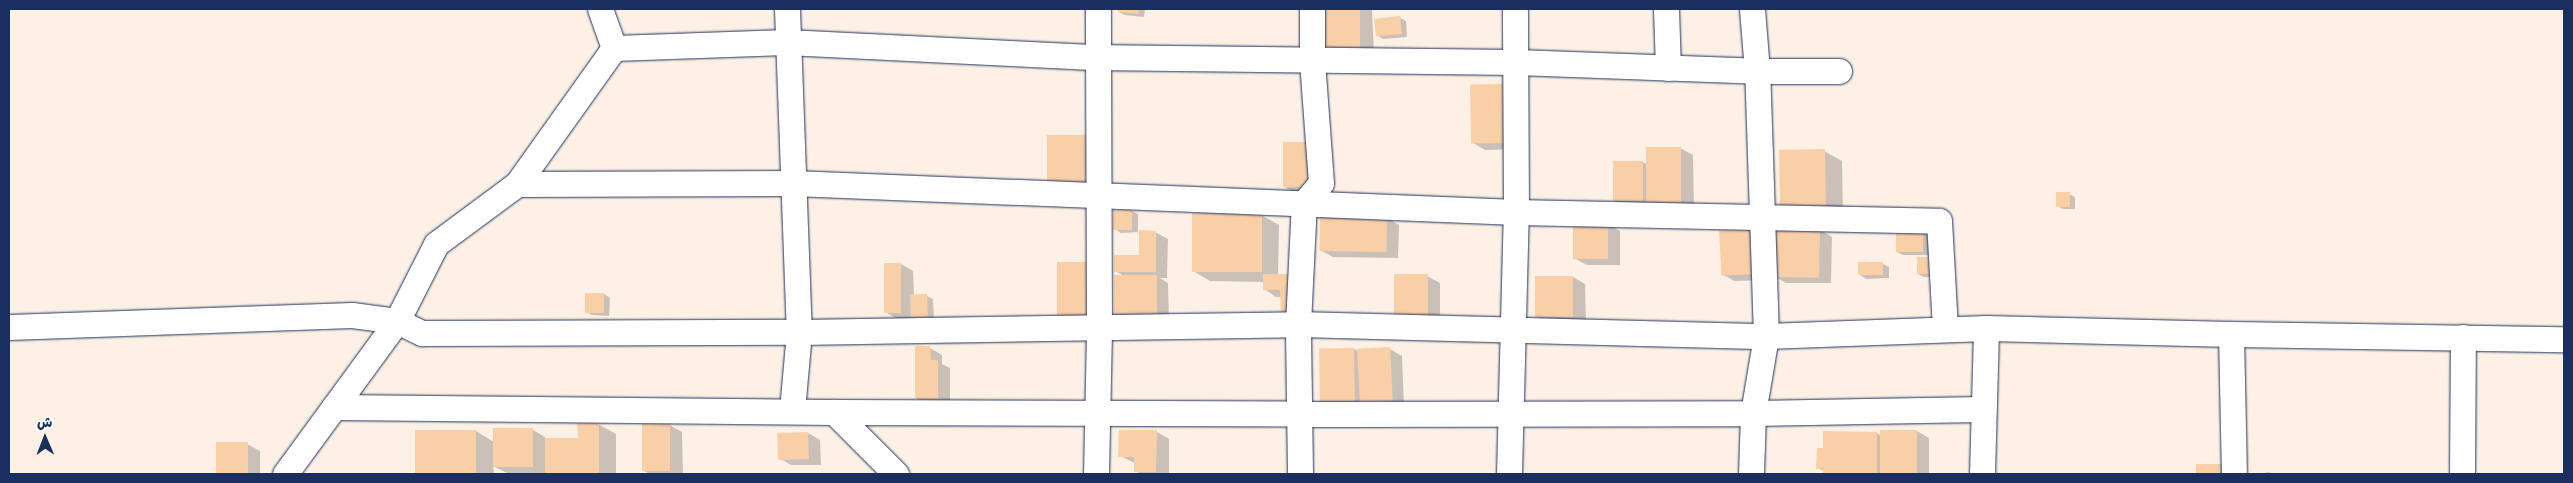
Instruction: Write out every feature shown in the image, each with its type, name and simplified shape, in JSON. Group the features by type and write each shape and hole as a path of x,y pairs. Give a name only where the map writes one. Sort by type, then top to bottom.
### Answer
{"street":[{"path":"600,9 614,48"},
{"path":"787,9 786,42 799,332 792,411"},
{"path":"1096,474 1099,413 1098,9"},
{"path":"1300,474 1298,324 1304,203 1321,184 1312,60 1312,9"},
{"path":"1509,474 1516,212 1514,9"},
{"path":"1666,9 1668,68"},
{"path":"1751,474 1753,413 1766,336 1758,71 1752,9"},
{"path":"614,48 786,42 1097,57 1516,62 1758,71 1839,71"},
{"path":"285,474 397,321 436,244 517,184 614,48"},
{"path":"517,184 793,183 1516,212 1939,221 1945,328"},
{"path":"9,327 352,315 397,321 422,333 799,332 1298,324 1766,336 1986,328 2564,339"},
{"path":"1982,474 1982,409 1986,328"},
{"path":"2231,334 2234,474"},
{"path":"2462,474 2463,337"},
{"path":"334,407 1298,414 1511,412 1753,413 1982,409"},
{"path":"834,412 896,474"}],"building":[{"path":"1118,9 1139,9 1138,14 1118,12"},
{"path":"1322,9 1360,9 1360,51 1322,51"},
{"path":"1400,16 1402,34 1376,37 1374,19"},
{"path":"1505,84 1506,143 1471,144 1470,85"},
{"path":"1047,135 1086,135 1086,184 1047,184"},
{"path":"1283,142 1312,142 1312,187 1283,187"},
{"path":"1646,147 1681,147 1681,204 1646,204"},
{"path":"1825,149 1826,207 1780,208 1779,150"},
{"path":"1613,161 1643,161 1643,201 1613,201"},
{"path":"2056,192 2070,192 2070,207 2056,207"},
{"path":"1113,210 1132,210 1132,230 1113,230"},
{"path":"1192,213 1262,213 1262,272 1192,272"},
{"path":"1320,216 1387,217 1386,252 1319,251"},
{"path":"1573,223 1608,223 1608,259 1573,259"},
{"path":"1773,228 1820,229 1819,278 1772,277"},
{"path":"1754,229 1756,274 1721,276 1719,231"},
{"path":"1139,230 1156,231 1156,272 1114,272 1114,255 1139,255"},
{"path":"1896,232 1923,232 1923,252 1896,252"},
{"path":"1917,257 1930,257 1930,274 1917,274"},
{"path":"1057,262 1091,262 1091,317 1057,317"},
{"path":"1858,262 1883,262 1883,275 1858,275"},
{"path":"884,263 901,263 901,313 884,313"},
{"path":"1263,274 1292,274 1292,317 1281,317 1280,290 1263,290"},
{"path":"1394,274 1428,274 1428,315 1394,315"},
{"path":"1114,275 1157,275 1157,317 1114,317"},
{"path":"1535,276 1573,276 1573,317 1535,317"},
{"path":"585,293 604,293 604,313 585,313"},
{"path":"927,294 928,318 911,319 910,295"},
{"path":"915,346 930,346 931,360 938,360 938,399 915,398"},
{"path":"1390,347 1393,401 1360,403 1357,349"},
{"path":"1354,348 1355,405 1320,406 1319,349"},
{"path":"577,423 599,423 599,474 545,474 545,438 578,438"},
{"path":"642,424 670,424 670,471 642,471"},
{"path":"493,428 533,428 533,467 493,467"},
{"path":"415,430 476,430 476,474 415,474"},
{"path":"1119,430 1157,430 1156,472 1134,472 1134,457 1118,457"},
{"path":"1880,430 1917,430 1917,474 1880,474"},
{"path":"1823,431 1877,432 1877,474 1823,474 1823,468 1816,469 1817,448 1823,448"},
{"path":"808,432 809,459 778,460 777,433"},
{"path":"216,442 248,442 248,474 216,474"},
{"path":"2196,464 2225,464 2225,474 2196,474"}]}
